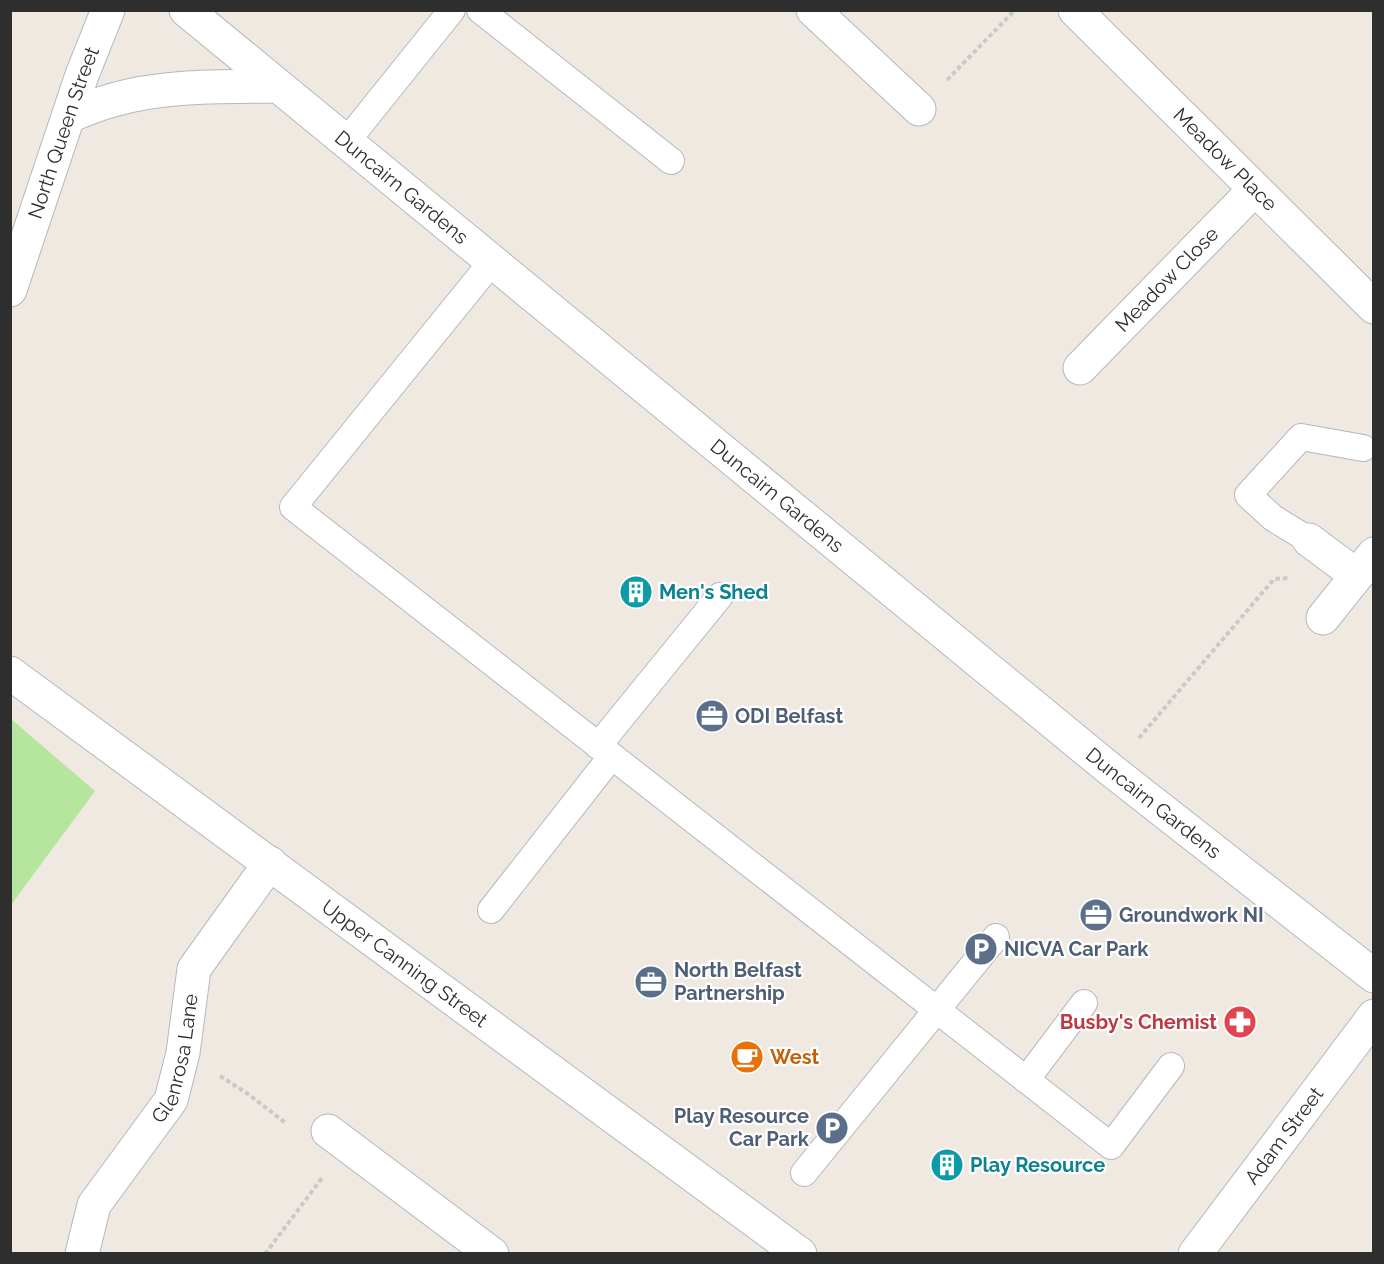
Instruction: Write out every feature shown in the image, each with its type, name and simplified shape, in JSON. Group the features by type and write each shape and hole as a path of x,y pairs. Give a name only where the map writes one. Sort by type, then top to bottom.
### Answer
{"street":[{"name":"North Queen Street","path":"10,290 108,10"},
{"name":"Duncairn Gardens","path":"186,10 275,86 1111,770 1374,976"},
{"path":"813,10 919,109"},
{"name":"Meadow Place","path":"1075,10 1374,308"},
{"path":"69,116 114,100 153,92 186,88 275,86"},
{"name":"Meadow Close","path":"1080,368 1254,190"},
{"path":"1309,540 1365,564 1323,618"},
{"name":"Upper Canning Street","path":"10,673 800,1254"},
{"name":"Glenrosa Lane","path":"82,1254 94,1204 171,1100 183,1053 194,969 270,863"},
{"name":"Adam Street","path":"1195,1254 1374,1016"},
{"path":"338,1138 492,1254"}],"lane":[{"path":"346,142 452,10"},
{"path":"480,10 671,161"},
{"path":"491,263 293,507 1111,1146 1171,1066"},
{"path":"1309,540 1273,518 1248,495 1301,437 1363,448"},
{"path":"491,910 604,752 720,596"},
{"path":"804,1173 996,937"},
{"path":"1026,1080 1084,1003"}],"path":[{"path":"919,109 1015,10"},
{"path":"1111,770 1274,579 1365,564"},
{"path":"183,1053 248,1094 293,1129 338,1138 265,1254"}],"green space":[{"path":"11,719 95,791 11,905"}],"place":[{"name":"Men's Shed","path":"636,592"},
{"name":"ODI Belfast","path":"712,716"},
{"name":"Groundwork NI","path":"1096,915"},
{"name":"NICVA Car Park","path":"981,949"},
{"name":"North Belfast Partnership","path":"651,982"},
{"name":"Busby's Chemist","path":"1240,1022"},
{"name":"West","path":"747,1057"},
{"name":"Play Resource Car Park","path":"832,1128"},
{"name":"Play Resource","path":"947,1165"}]}
